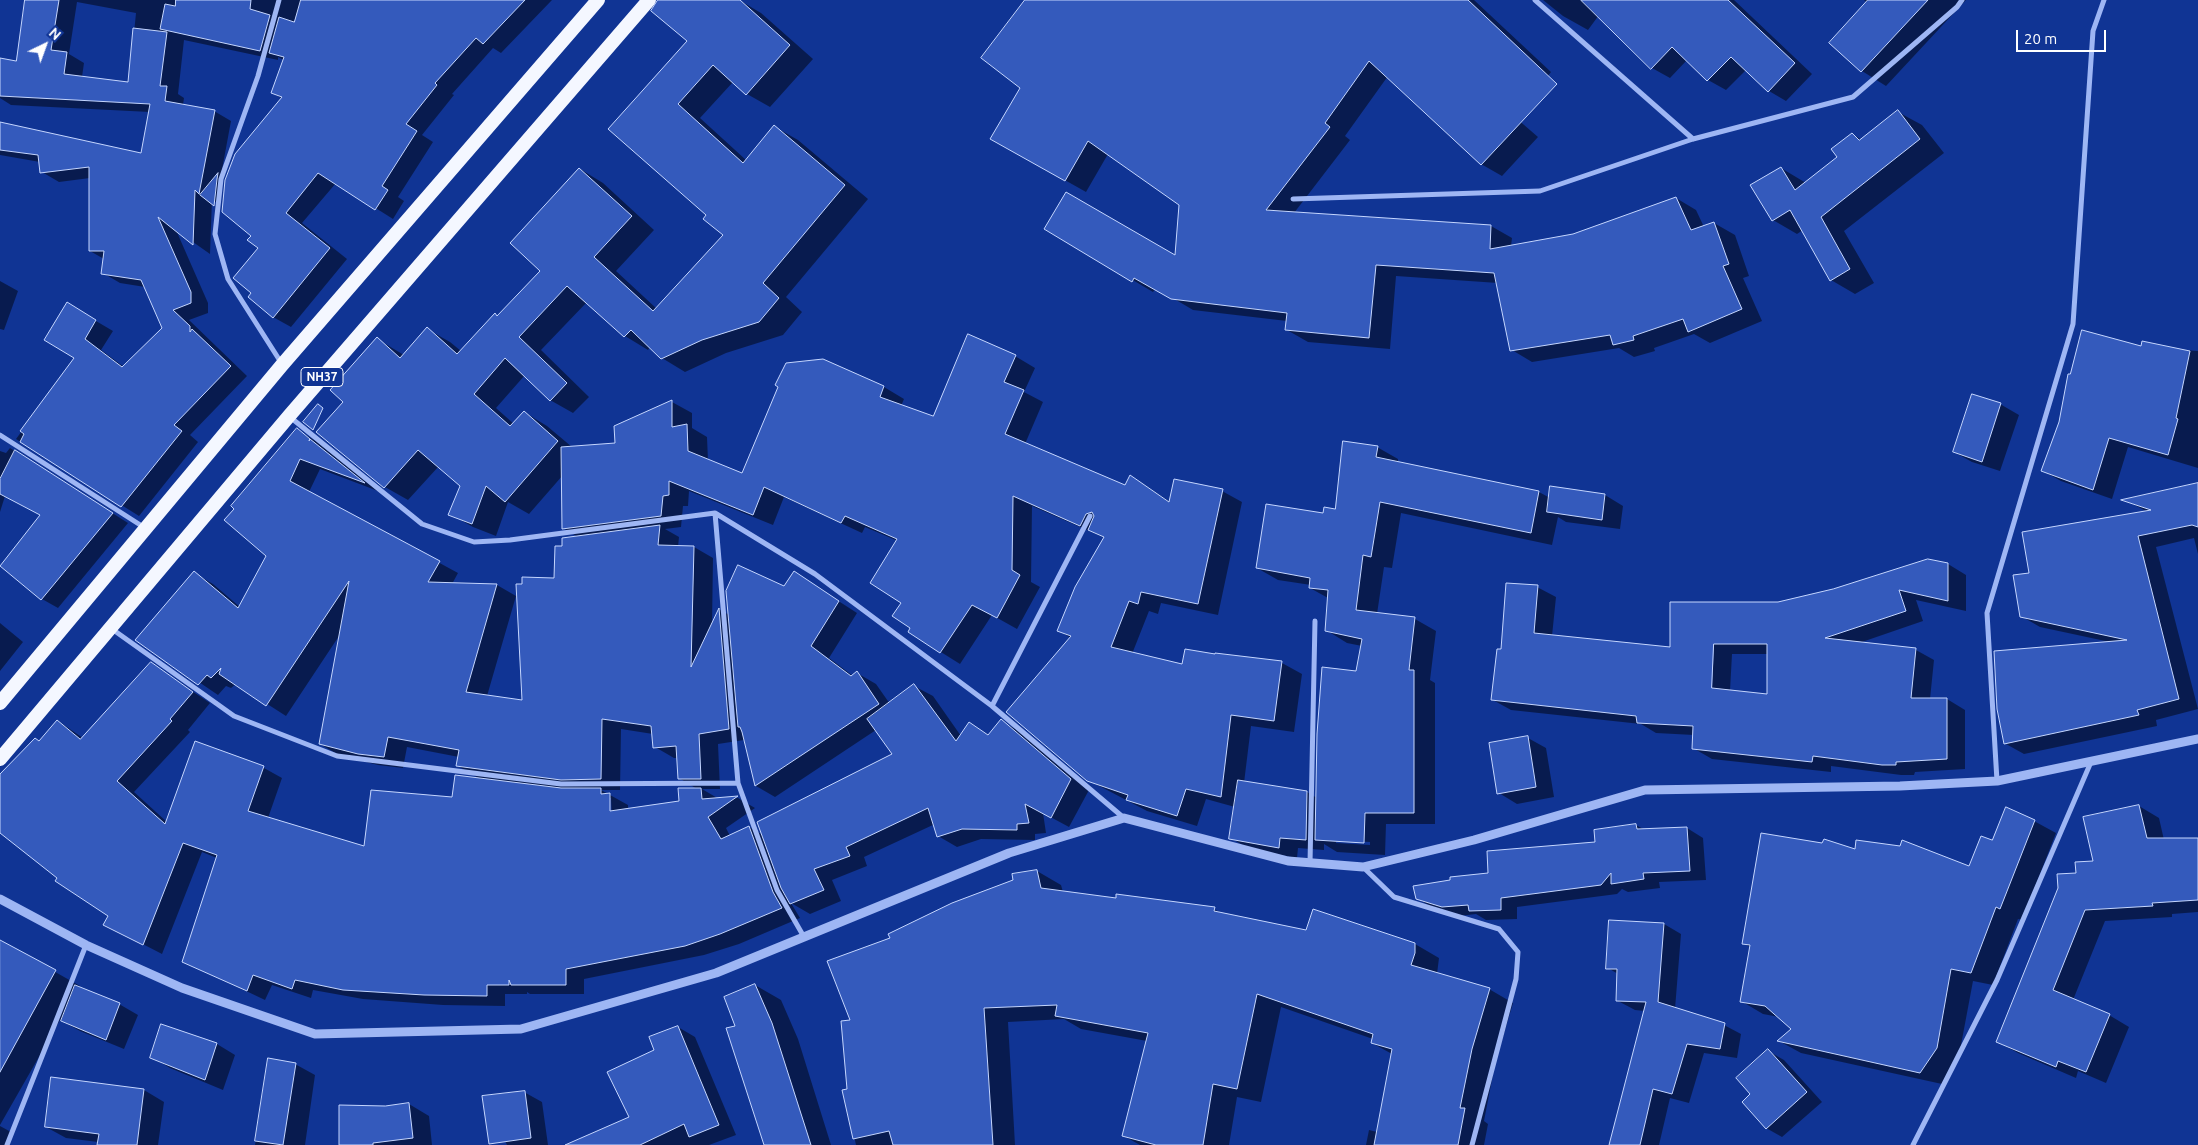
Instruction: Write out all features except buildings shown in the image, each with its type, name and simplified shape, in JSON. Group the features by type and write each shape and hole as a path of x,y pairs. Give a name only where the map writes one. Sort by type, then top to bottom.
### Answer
{"highway":[{"name":"NH37","path":"0,703 282,365 598,0"},
{"name":"NH37","path":"0,759 288,416 649,0"}],"street":[{"path":"279,0 258,76 221,180 216,234 228,279 282,365"},
{"path":"1535,0 1693,139"},
{"path":"1293,199 1540,191 1693,139 1853,97 1962,0"},
{"path":"1997,781 1987,613 2073,324 2093,31 2104,0"},
{"path":"288,416 422,524 474,542 510,540 715,513 815,574 992,706 1124,818 1288,861 1363,867 1474,840 1645,790 1900,786 1997,781 2198,739"},
{"path":"0,435 146,529"},
{"path":"715,513 738,782 777,890 804,937"},
{"path":"992,706 1090,516"},
{"path":"1310,862 1315,621"},
{"path":"111,628 234,716 337,756 561,784 738,782"},
{"path":"1913,1145 1997,980 2091,761"},
{"path":"0,899 86,945 182,988 315,1034 521,1029 716,973 1009,853 1124,818"},
{"path":"1363,867 1394,897 1499,929 1518,952 1516,979 1472,1145"},
{"path":"7,1145 86,945"}]}
